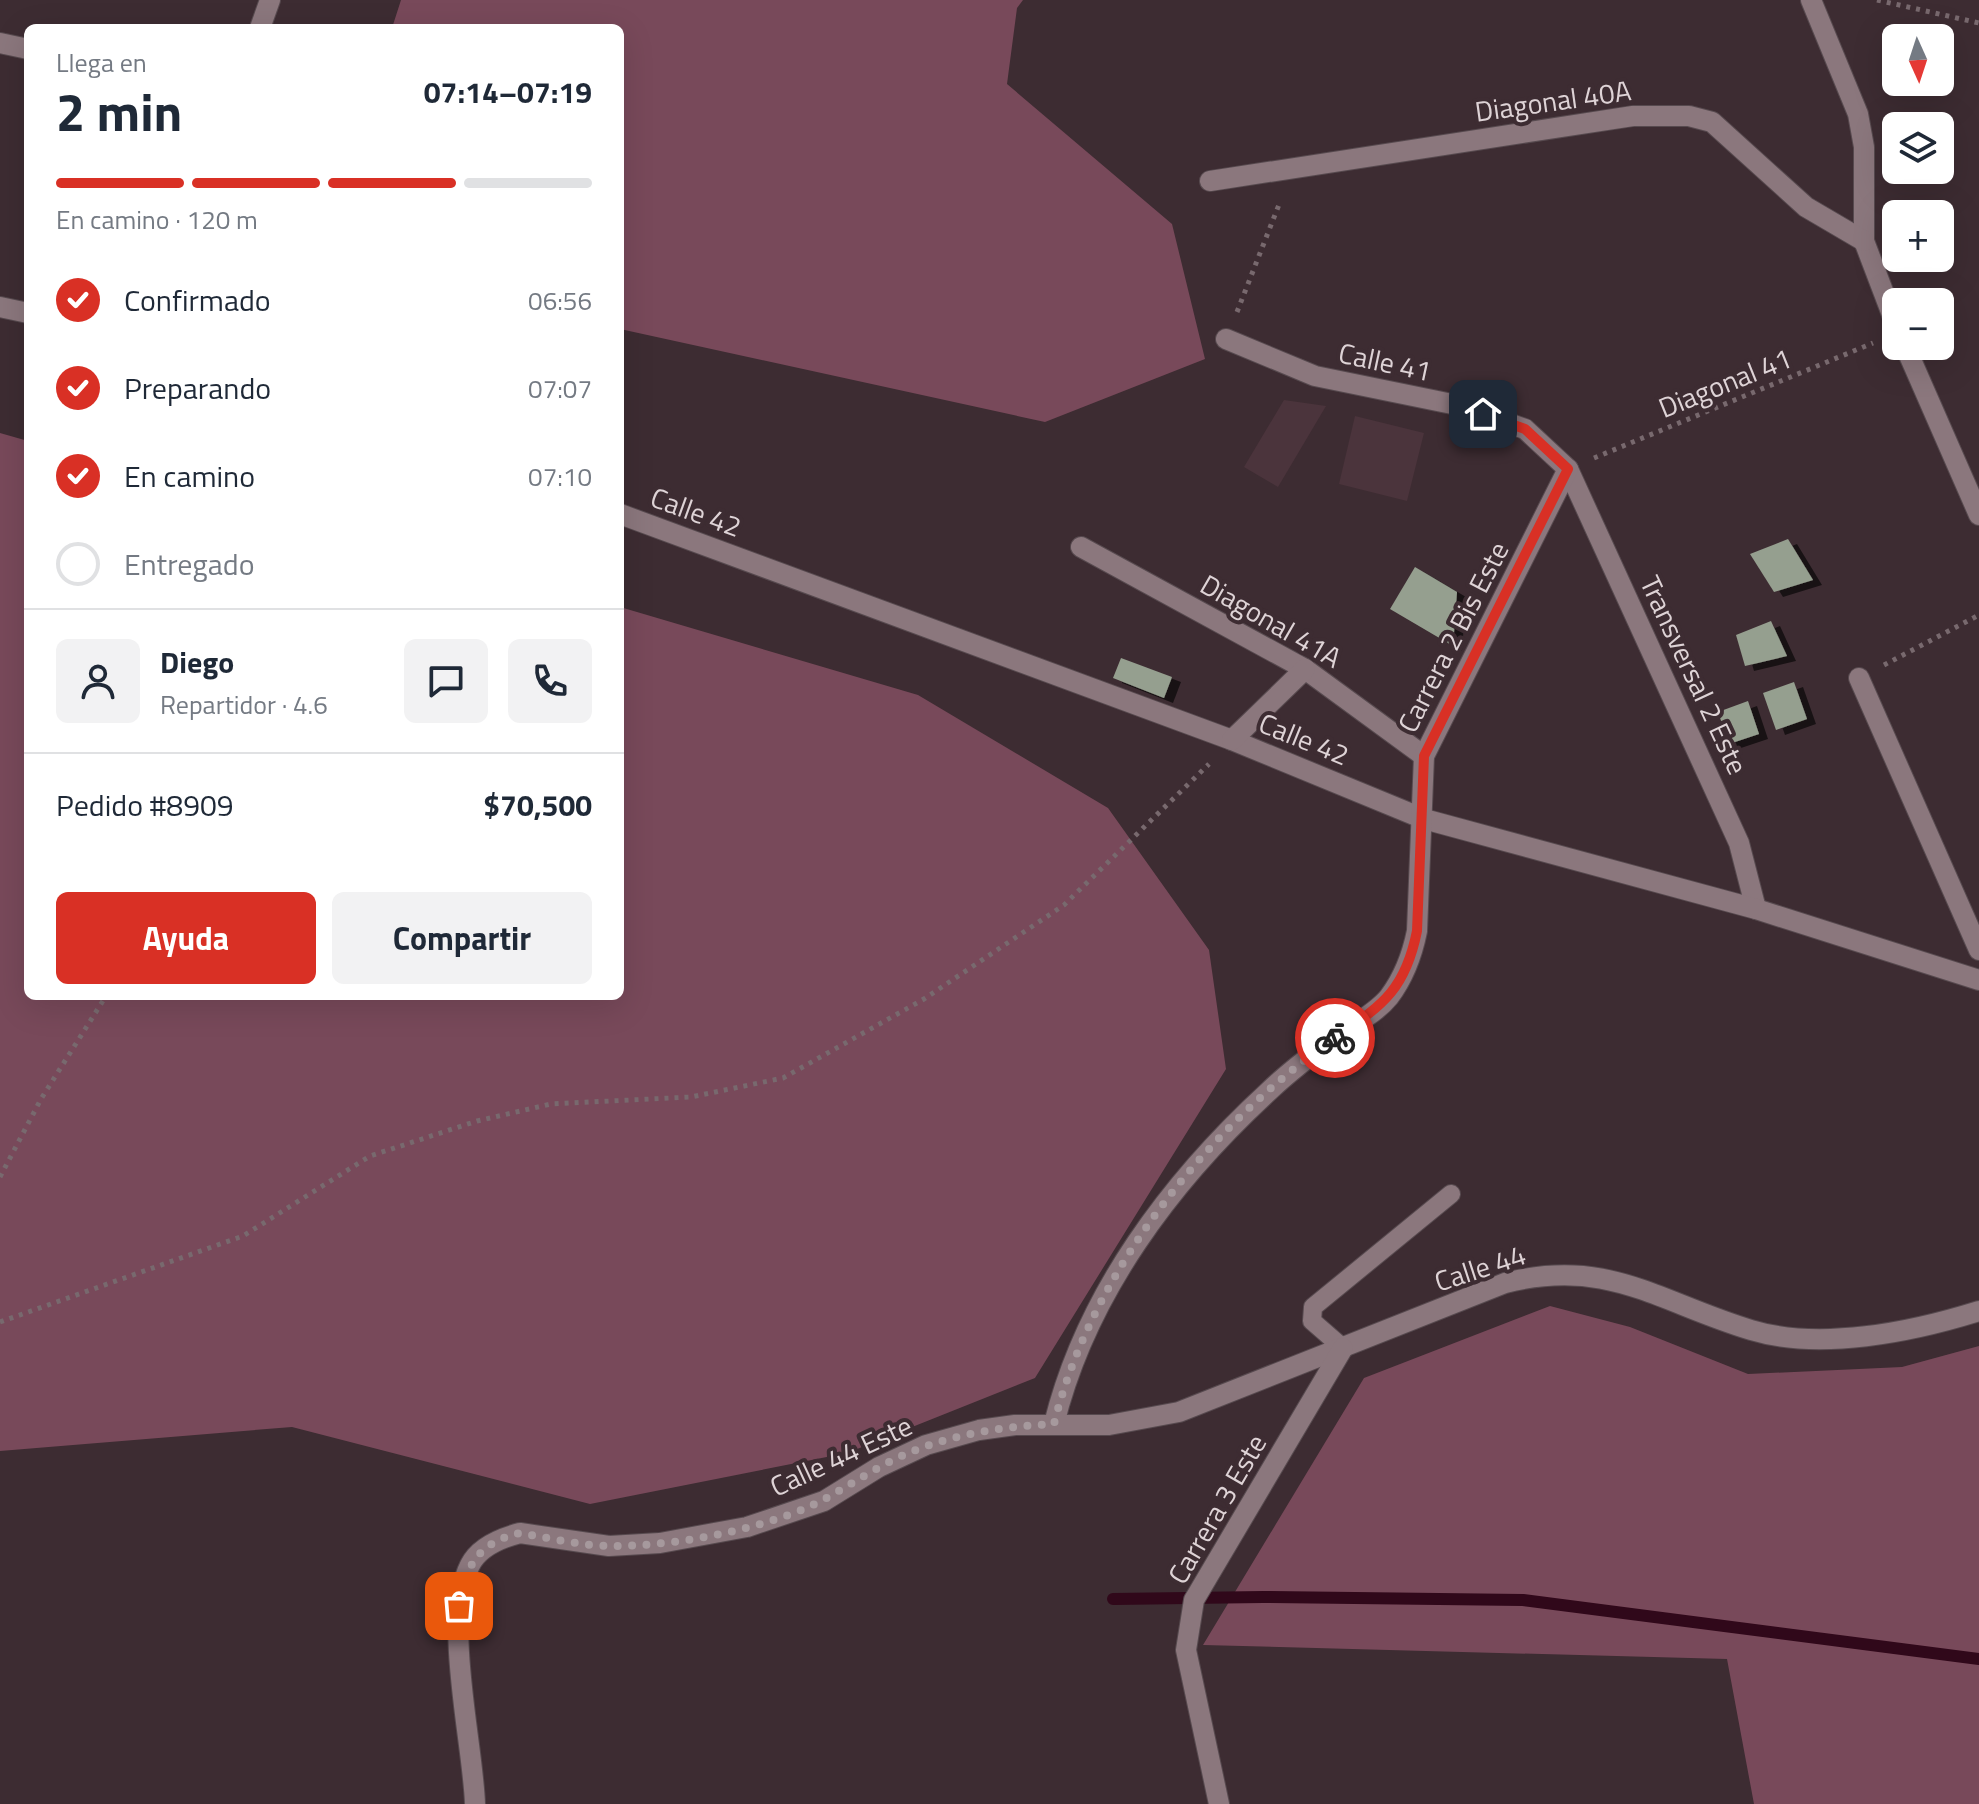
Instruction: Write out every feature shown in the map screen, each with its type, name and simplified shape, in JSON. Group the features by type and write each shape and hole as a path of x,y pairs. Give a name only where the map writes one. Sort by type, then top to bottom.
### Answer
{"street":[{"path":"261,24 270,0"},
{"path":"1811,0 1858,114 1864,147 1864,241 1882,307"},
{"path":"0,43 24,48"},
{"name":"Diagonal 40A","path":"1210,181 1633,116 1689,116 1712,122 1806,207 1864,241"},
{"path":"0,307 24,312"},
{"name":"Calle 41","path":"1226,339 1315,376 1462,406 1525,429 1568,469"},
{"path":"1911,360 1979,515"},
{"name":"Carrera 2 Bis Este","path":"1054,1424 1081,1337 1117,1273 1158,1213 1212,1148 1269,1091 1311,1055 1387,1000 1400,981 1412,957 1417,931 1424,819 1424,756 1568,469"},
{"name":"Transversal 2 Este","path":"1568,469 1739,843 1756,909"},
{"name":"Calle 42","path":"624,515 1232,740 1424,819 1756,909 1979,980"},
{"name":"Diagonal 41A","path":"1081,547 1305,669 1424,756"},
{"path":"1232,740 1305,669"},
{"path":"1859,678 1979,950"},
{"name":"Calle 44","path":"1054,1424 1109,1425 1158,1418 1505,1283 1531,1277 1580,1273 1613,1280 1752,1331 1788,1336 1867,1336 1936,1325 1979,1311"},
{"name":"Carrera 3 Este","path":"1219,1804 1186,1650 1194,1600 1343,1348"},
{"name":"Calle 44 Este","path":"475,1804 462,1693 459,1606 471,1562 492,1543 520,1533 609,1546 660,1543 747,1527 824,1501 879,1467 926,1445 979,1430 1054,1424"}],"lane":[{"path":"1343,1348 1312,1321 1313,1307 1451,1194"}],"path":[{"path":"1877,0 1979,23"},
{"path":"1226,339 1294,168"},
{"name":"Diagonal 41","path":"1568,469 1882,335"},
{"path":"1859,678 1979,615"},
{"path":"0,1322 243,1236 370,1156 477,1121 551,1104 691,1097 783,1078 924,999 1064,905 1232,740"},
{"path":"0,1177 41,1099 103,1000"}],"shaded area":[{"path":"401,0 1023,0 1017,8 1007,84 1172,224 1205,359 1045,422 624,330 624,24 393,24"},
{"path":"1284,400 1326,406 1278,487 1244,467"},
{"path":"1355,416 1424,433 1407,501 1339,484"},
{"path":"0,433 24,440 24,1000 624,1000 624,608 918,695 1108,808 1209,950 1226,1069 1035,1378 847,1453 590,1504 292,1427 0,1451"},
{"path":"1550,1306 1630,1327 1748,1374 1902,1367 1979,1346 1979,1804 1754,1804 1727,1659 1203,1645 1364,1378"}],"building":[{"path":"1788,539 1813,580 1774,592 1750,554"},
{"path":"1415,567 1457,592 1453,646 1390,609"},
{"path":"1771,621 1787,656 1745,666 1736,635"},
{"path":"1121,658 1172,677 1164,698 1113,678"},
{"path":"1794,682 1807,719 1776,730 1763,693"},
{"path":"1748,701 1759,734 1729,744 1718,712"}],"waterway":[{"path":"1113,1599 1523,1600 1979,1659"}],"way so far":[{"path":"459,1606 471,1562 492,1543 505,1537 520,1533 609,1546 660,1543 747,1527 824,1501 879,1467 926,1445 979,1430 1054,1424 1064,1382 1081,1337 1117,1273 1158,1213 1212,1148 1269,1091 1335,1038"}],"route":[{"path":"1335,1038 1387,1000 1412,957 1417,931 1424,819 1424,756 1568,469 1525,429 1483,414"}]}
